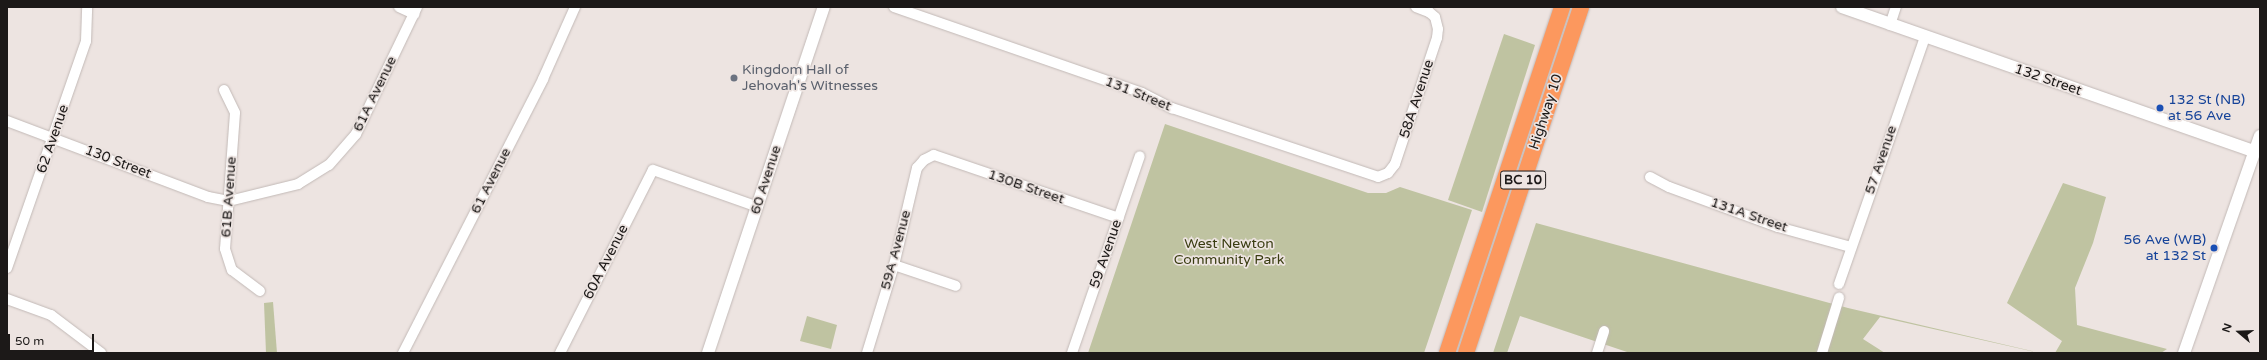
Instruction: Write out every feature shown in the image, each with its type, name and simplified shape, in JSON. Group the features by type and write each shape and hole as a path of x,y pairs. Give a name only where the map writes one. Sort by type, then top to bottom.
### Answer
{"highway":[{"name":"Highway 10","path":"1448,353 1562,7"},
{"name":"Highway 10","path":"1466,353 1580,7"}],"street":[{"name":"62 Avenue","path":"7,268 86,42 87,7"},
{"path":"399,7 416,11"},
{"name":"61 Avenue","path":"403,353 543,78 575,7"},
{"name":"60 Avenue","path":"708,353 824,7"},
{"name":"131 Street","path":"894,7 1142,93 1194,116 1364,174 1383,176"},
{"name":"58A Avenue","path":"1383,176 1395,164 1437,38 1438,29 1434,17 1429,12 1416,7"},
{"name":"132 Street","path":"1842,7 2255,152"},
{"path":"1890,25 1896,7"},
{"name":"61A Avenue","path":"229,201 298,184 329,165 356,134 416,11"},
{"name":"57 Avenue","path":"1839,284 1925,37"},
{"name":"61B Avenue","path":"224,90 235,113 225,249 232,270 260,291"},
{"name":"130 Street","path":"7,120 208,197 229,201"},
{"path":"2184,353 2260,136"},
{"name":"130B Street","path":"934,155 1119,218"},
{"name":"59A Avenue","path":"866,353 894,265 917,168 924,160 934,155"},
{"name":"59 Avenue","path":"1072,353 1140,156"},
{"name":"60A Avenue","path":"560,353 653,170 758,207"},
{"name":"131A Street","path":"1650,177 1669,187 1778,227 1851,247"},
{"path":"894,265 956,286"},
{"path":"1822,353 1839,298"},
{"path":"7,299 51,315 101,353"},
{"path":"1597,353 1604,331"}],"green space":[{"path":"1504,34 1535,45 1482,212 1448,200"},
{"name":"West Newton Community Park","path":"1165,124 1368,193 1386,193 1400,187 1472,210 1424,353 1088,353"},
{"path":"2063,183 2106,197 2093,243 2075,288 2077,325 2167,349 2161,353 2055,353 2062,341 2007,303"},
{"path":"1536,223 1848,308 2040,353 1880,317 1863,339 1885,353 1630,353 1520,316 1507,353 1493,353"},
{"path":"273,302 277,353 266,353 264,303"},
{"path":"807,316 837,325 831,349 800,341"}],"place":[{"name":"Kingdom Hall of Jehovah's Witnesses","path":"734,78"},
{"name":"132 St (NB) at 56 Ave","path":"2160,108"},
{"name":"56 Ave (WB) at 132 St","path":"2214,248"}]}
